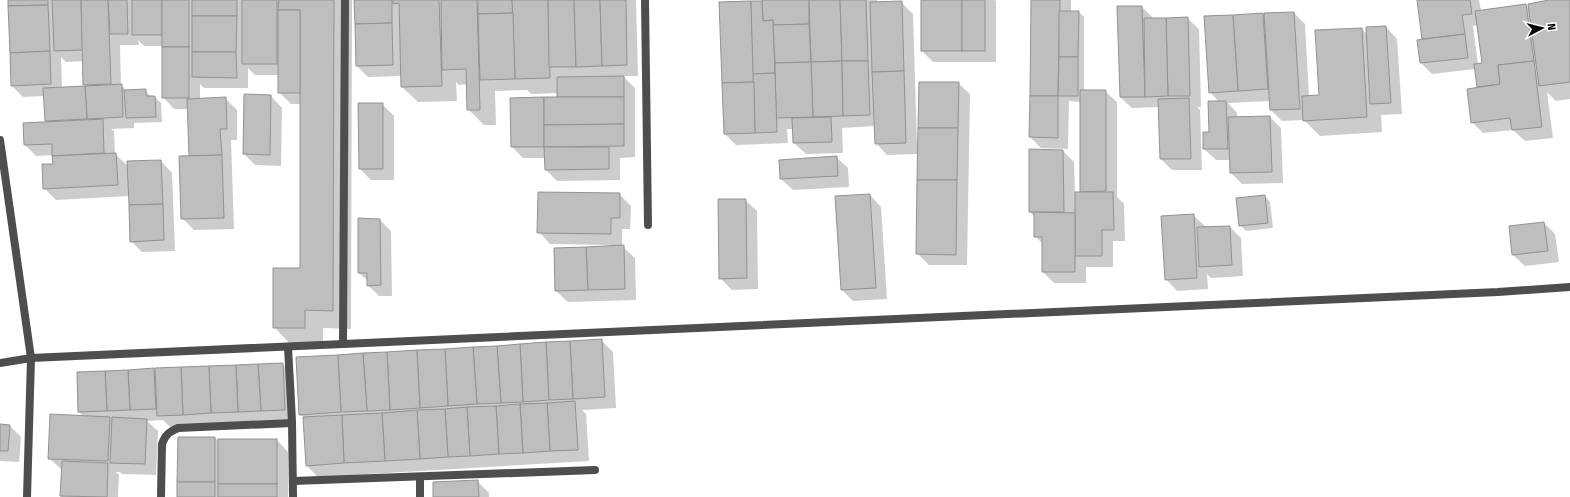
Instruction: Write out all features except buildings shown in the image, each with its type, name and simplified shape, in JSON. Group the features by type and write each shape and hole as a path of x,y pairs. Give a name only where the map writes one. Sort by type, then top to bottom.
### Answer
{"street":[{"path":"343,344 345,0"},
{"path":"645,0 648,225"},
{"path":"0,140 31,358 27,497"},
{"path":"0,363 31,358 1490,292 1570,286"},
{"path":"288,347 292,423 293,497"},
{"path":"161,497 162,444 169,432 178,428 292,423"},
{"path":"293,481 595,470"},
{"path":"420,477 420,497"}]}
